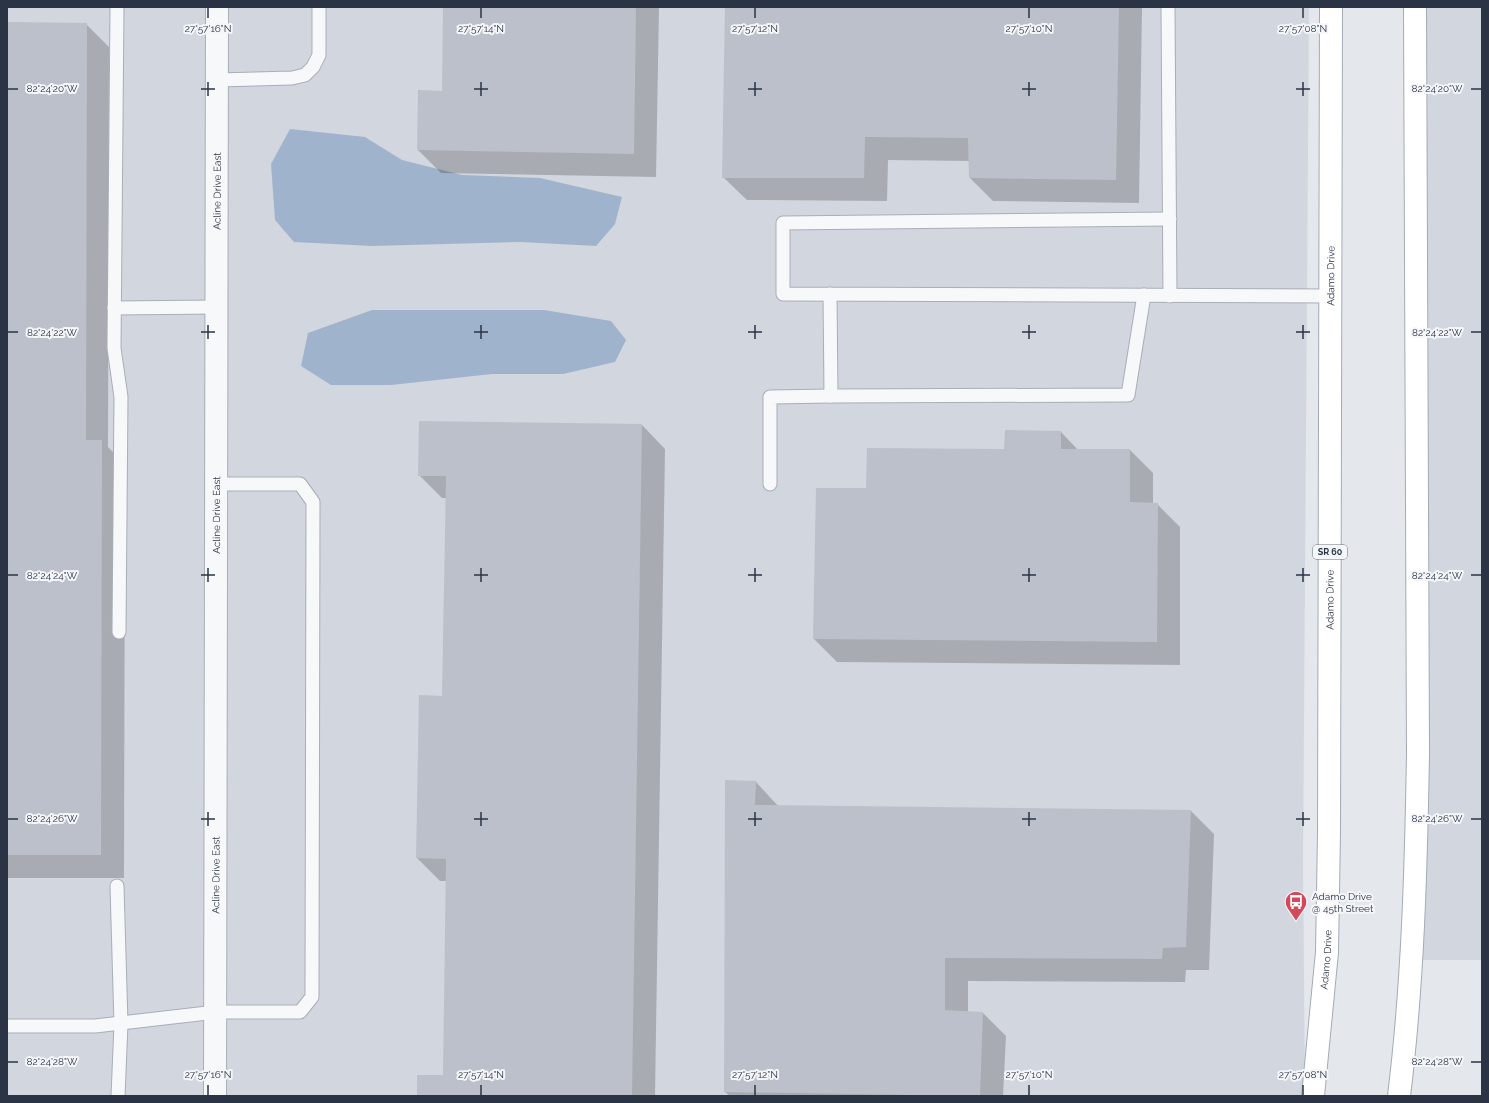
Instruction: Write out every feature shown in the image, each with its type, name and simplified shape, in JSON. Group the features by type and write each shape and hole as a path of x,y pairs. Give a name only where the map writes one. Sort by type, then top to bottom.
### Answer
{"main road":[{"name":"Adamo Drive","path":"1313,1096 1327,936 1332,296 1331,7"},
{"path":"1399,1096 1410,979 1416,870 1418,754 1415,7"}],"street":[{"name":"Acline Drive East","path":"216,1096 217,7"}],"lane":[{"path":"117,7 114,348 121,397 119,632"},
{"path":"217,80 292,78 305,75 313,67 319,55 319,7"},
{"path":"1168,7 1170,296"},
{"path":"1170,219 783,223 783,294 1332,296"},
{"path":"830,294 831,396"},
{"path":"770,484 770,397 1128,395 1144,295"},
{"path":"114,308 217,307"},
{"path":"7,1026 95,1026 216,1012 300,1012 312,997 313,502 300,484 216,484"},
{"path":"117,886 121,1024 118,1096"}],"shaded area":[{"path":"7,7 208,7 205,342 205,1096 7,1096"},
{"path":"223,7 1309,7 1303,862 1305,1096 223,1096"},
{"path":"1414,7 1482,7 1482,960 1423,960 1416,682"}],"water":[{"path":"290,129 365,137 402,160 462,175 540,178 622,197 615,224 596,246 521,242 372,246 294,242 275,220 271,164"},
{"path":"372,310 544,310 611,321 626,340 615,362 563,374 492,374 391,385 331,385 301,366 308,333"}],"building":[{"path":"443,7 636,7 634,154 417,150 418,90 442,91"},
{"path":"725,7 1119,7 1116,180 969,178 968,138 867,137 865,137 864,178 722,178"},
{"path":"7,22 87,23 86,440 102,440 101,855 7,855"},
{"path":"419,421 642,424 632,1096 417,1096 417,1075 443,1075 446,859 416,858 419,695 442,696 446,476 418,476"},
{"path":"1005,430 1061,431 1061,449 1130,449 1130,502 1158,503 1157,642 813,639 816,488 866,488 867,448 1004,449"},
{"path":"725,780 756,781 755,805 1191,810 1186,947 1163,948 1162,959 945,958 945,1010 983,1012 980,1096 724,1092"}],"place":[{"name":"Adamo Drive @ 45th Street","path":"1296,922"}]}
